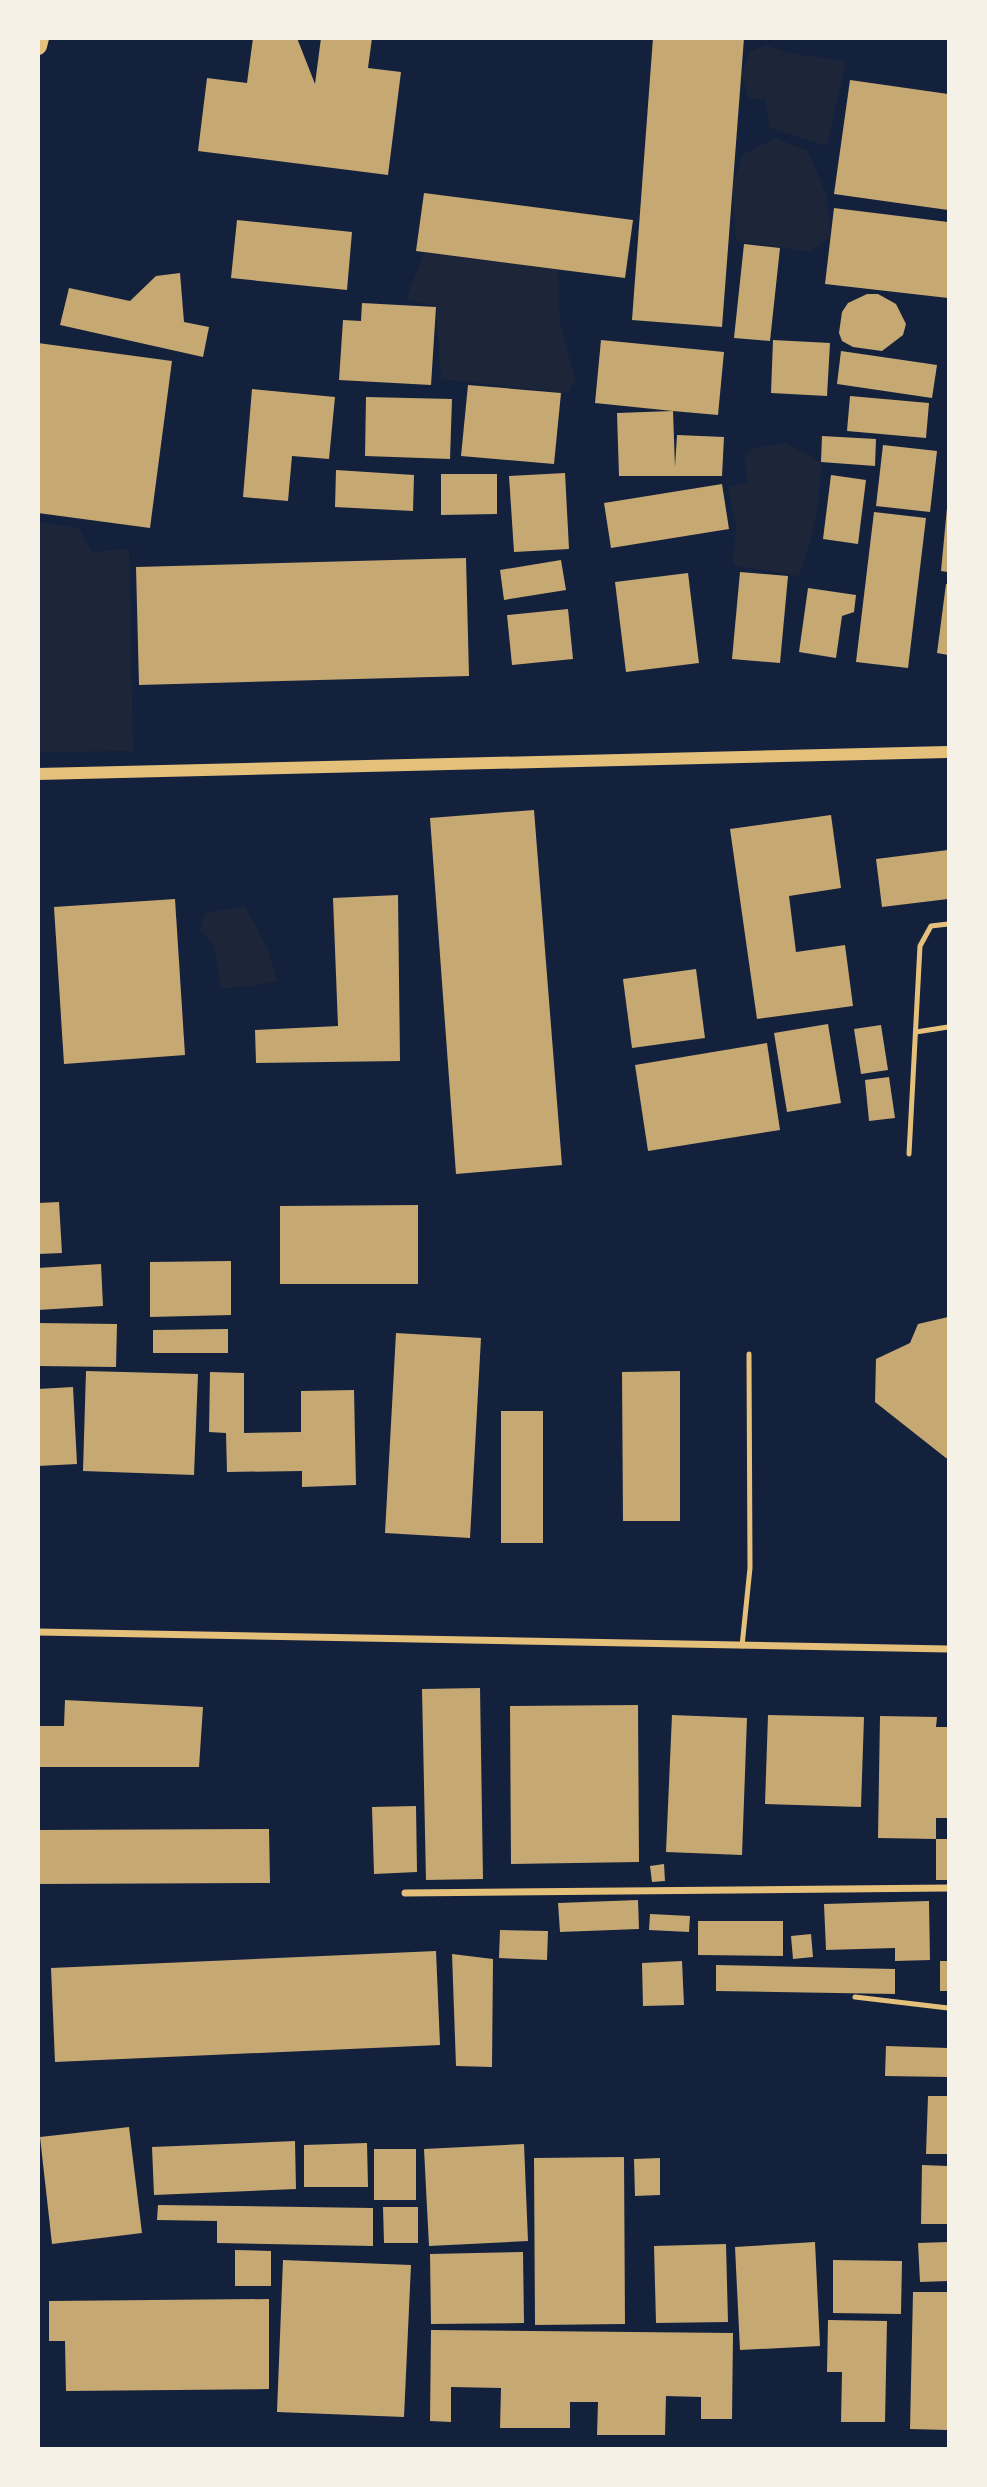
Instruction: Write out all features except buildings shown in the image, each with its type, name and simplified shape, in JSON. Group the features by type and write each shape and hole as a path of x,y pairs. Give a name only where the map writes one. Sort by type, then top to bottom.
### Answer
{"main road":[{"path":"38,46 40,38"}],"street":[{"path":"38,774 948,752"},
{"path":"38,1633 948,1649"},
{"path":"405,1893 948,1888"}],"lane":[{"path":"909,1154 920,946 931,926 948,924"},
{"path":"916,1032 948,1027"},
{"path":"742,1646 750,1568 749,1354"},
{"path":"855,1997 948,2008"}],"shaded area":[{"path":"766,45 788,53 846,61 827,146 770,128 765,100 749,98 741,74 750,52"},
{"path":"775,138 808,151 827,196 830,236 811,252 736,241 732,188 742,155"},
{"path":"424,253 558,269 560,323 575,380 569,393 441,379 436,307 406,299"},
{"path":"785,443 821,462 815,520 799,576 733,565 736,525 728,488 748,482 744,456 754,448"},
{"path":"39,522 79,528 91,552 129,549 133,751 39,752"},
{"path":"245,907 268,949 277,982 221,989 214,945 200,930 205,913"}]}
